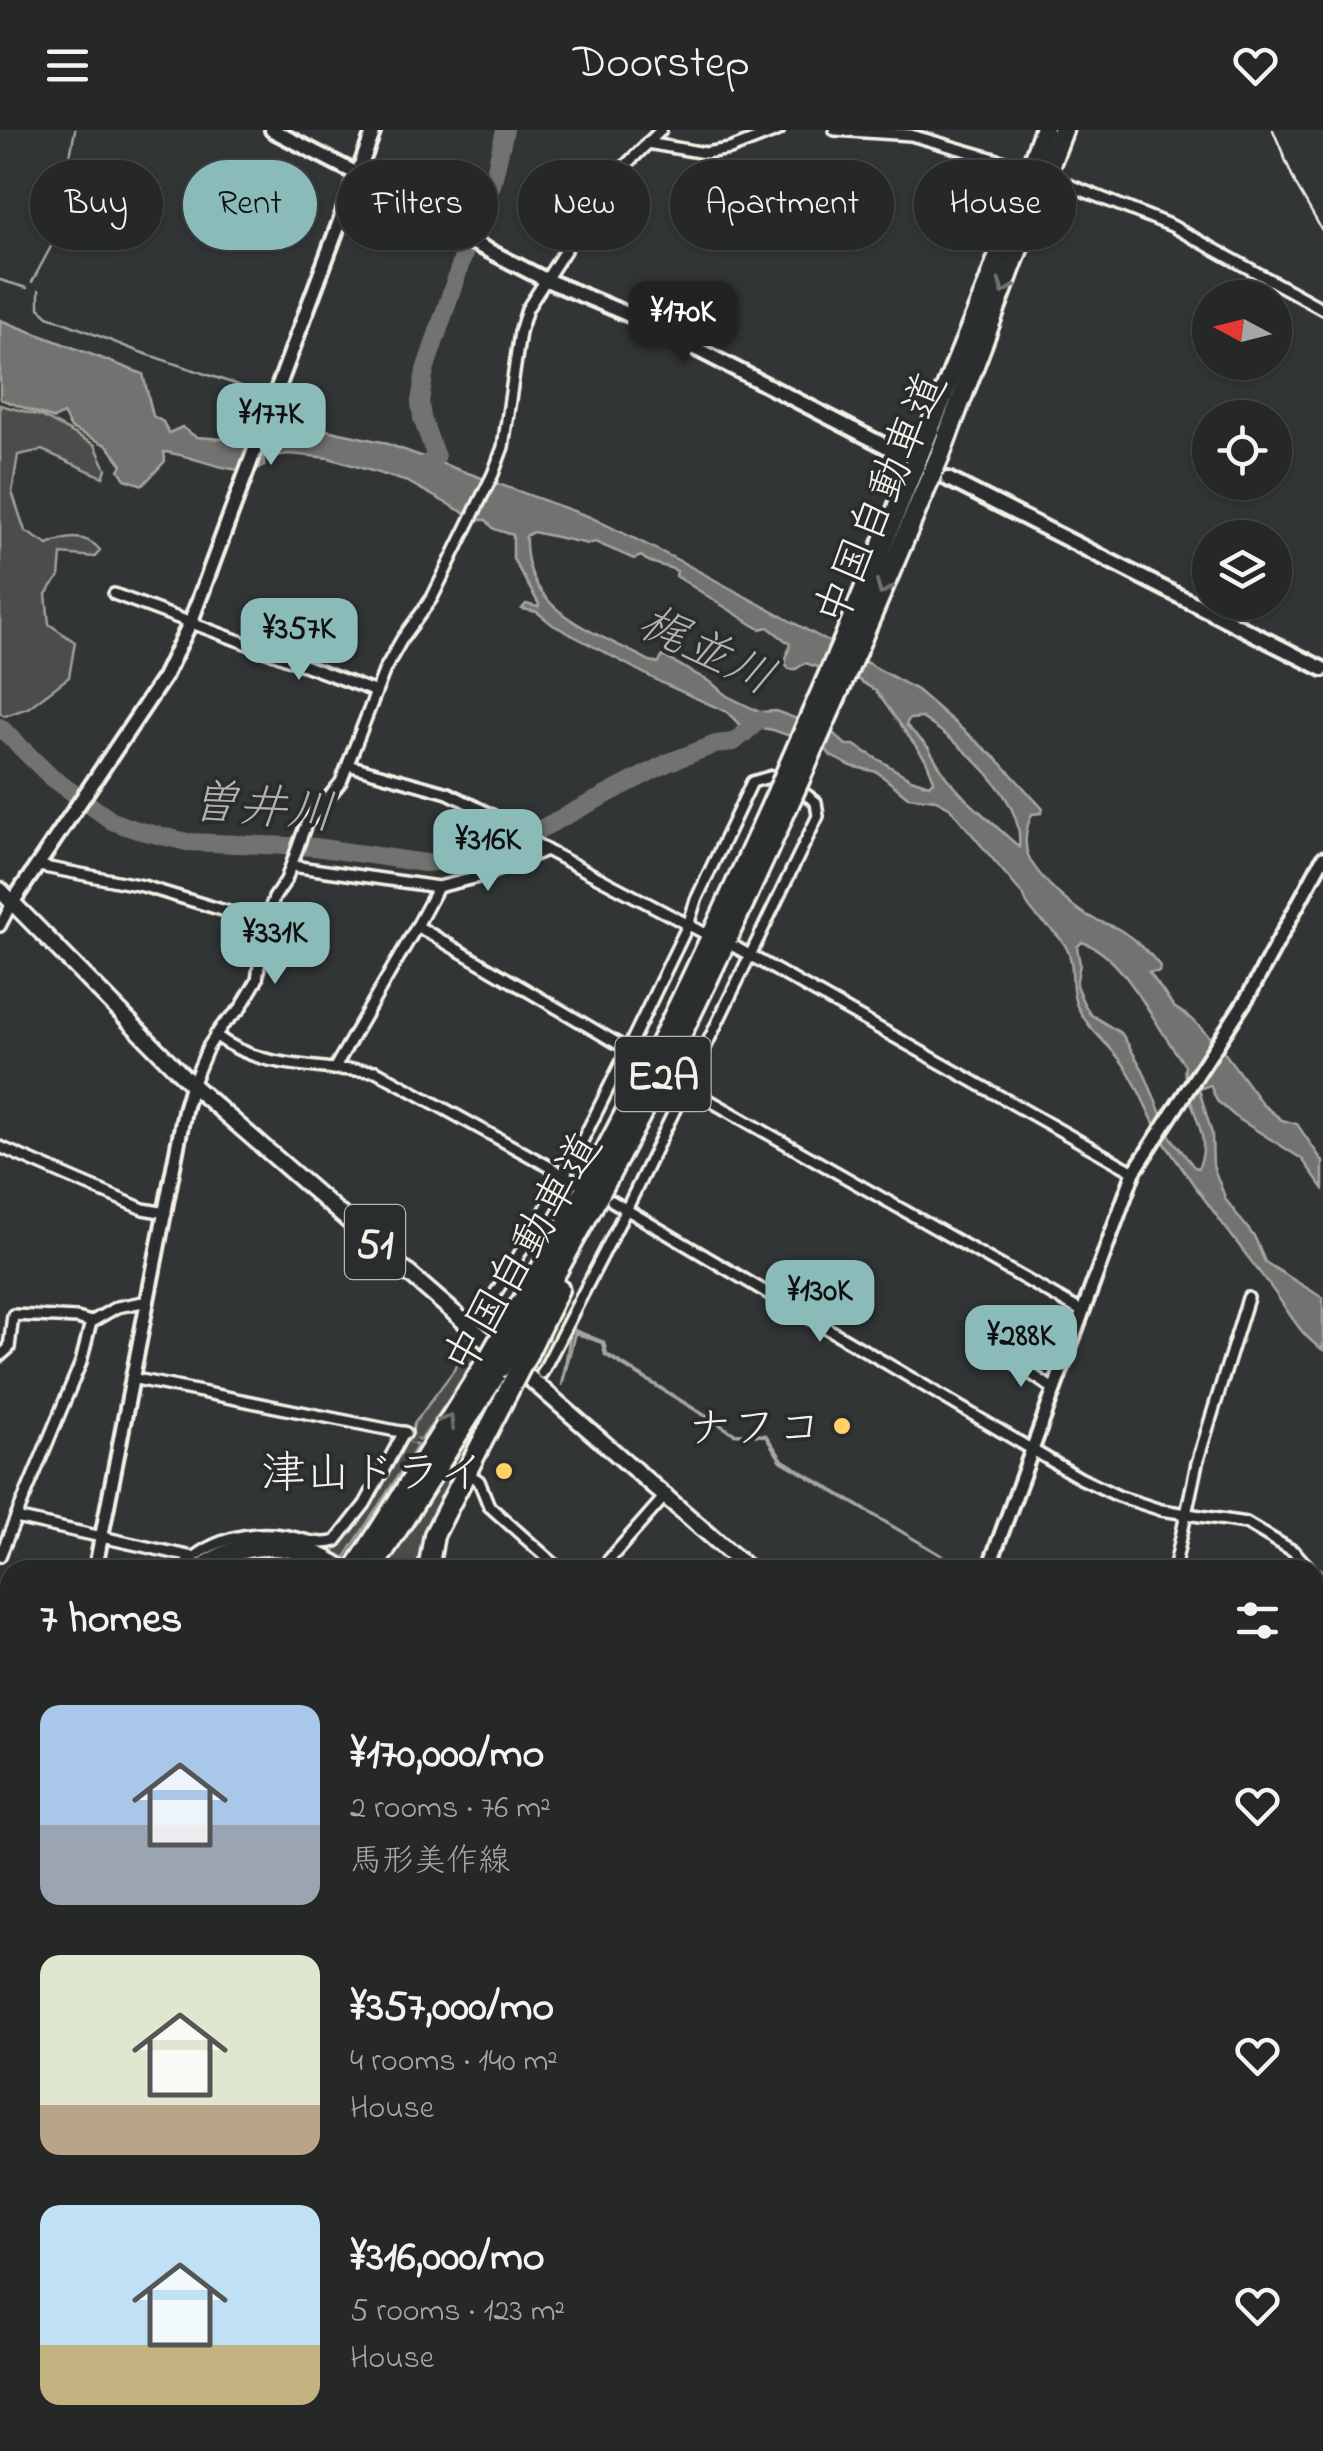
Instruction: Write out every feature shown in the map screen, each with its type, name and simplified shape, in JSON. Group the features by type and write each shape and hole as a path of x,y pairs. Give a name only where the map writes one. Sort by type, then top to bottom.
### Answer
{"highway":[{"name":"中国自動車道","path":"851,643 1044,130"},
{"name":"中国自動車道","path":"363,1560 500,1370 631,1135 702,994 851,643 947,438 1062,130"},
{"name":"中国自動車道","path":"515,1344 574,1210 786,792"},
{"path":"430,1560 434,1535 500,1370 515,1344"},
{"path":"207,1560 262,1544 297,1548 333,1560"},
{"path":"242,1560 274,1556 287,1560"}],"main road":[{"path":"272,130 337,163"},
{"path":"363,160 374,130"},
{"path":"12,903 164,677 191,620 337,231"},
{"path":"488,250 634,317 902,455"},
{"path":"948,479 1320,667"},
{"name":"51","path":"0,890 192,1085 739,1560"}],"street":[{"path":"96,1560 184,1108 192,1085 215,1035 240,1009 257,980 265,923 302,834 312,815 341,782 376,692 402,639 432,598 493,474 503,447 527,309 610,181 661,130"},
{"path":"648,143 705,153 730,149 779,130"},
{"path":"835,130 911,136 997,160"},
{"path":"1076,188 1172,226 1323,309"},
{"path":"114,594 376,692"},
{"path":"1320,667 1323,652"},
{"path":"348,765 448,793 492,815 544,849 704,933"},
{"path":"481,1315 519,1259 564,1175 688,926 696,900 752,782 773,776 787,782 816,802 818,816 542,1374"},
{"path":"293,863 438,887 483,876 544,849"},
{"path":"992,1560 1134,1172 1232,1022 1323,858"},
{"path":"39,866 143,886 265,923"},
{"path":"334,1069 438,887"},
{"path":"0,926 12,903"},
{"path":"417,926 627,1049"},
{"path":"735,947 1134,1172"},
{"path":"215,1035 232,1048 263,1061 376,1071 577,1182"},
{"path":"686,1086 1083,1312"},
{"path":"0,1147 143,1209 166,1213"},
{"path":"612,1202 1080,1478 1118,1496 1185,1516 1246,1523 1302,1560"},
{"path":"1176,1560 1197,1463 1248,1298"},
{"path":"0,1356 9,1348 13,1315 91,1322 117,1307 148,1302"},
{"path":"0,1556 82,1362 91,1322"},
{"path":"1009,1359 1055,1390"},
{"path":"131,1378 406,1433 364,1504 336,1541 322,1543 279,1534 254,1534 232,1538 202,1560"},
{"path":"469,1474 479,1481 488,1506 550,1560"},
{"path":"609,1560 667,1494"},
{"path":"16,1518 182,1560"}],"shaded area":[{"path":"0,320 143,374 153,416 163,422 169,433 182,427 196,437 238,440 247,429 265,443 273,443 279,438 267,427 269,421 287,435 322,429 382,442 590,517 682,562 917,690 1000,762 1043,809 1032,814 1026,842 1031,860 1045,880 1074,907 1120,930 1147,951 1160,966 1159,972 1149,972 1174,1007 1192,1019 1224,1052 1263,1105 1282,1120 1297,1124 1323,1162 1323,1188 1302,1159 1237,1118 1217,1101 1210,1085 1199,1089 1212,1134 1213,1166 1226,1200 1255,1238 1265,1262 1323,1298 1323,1350 1300,1329 1191,1181 1160,1135 1124,1065 1082,1015 1074,999 1069,954 1061,940 949,807 936,800 908,797 877,772 851,766 831,756 825,748 773,730 739,724 727,712 662,683 553,625 537,612 522,609 526,604 539,604 513,559 513,535 494,529 486,520 477,520 408,482 329,458 290,454 264,457 264,466 240,470 164,452 165,461 143,485 125,479 119,470 122,465 108,446 71,428 63,414 54,419 0,399","holes":["533,532 588,544 595,542 634,559 641,556 677,571 676,576 760,629 768,627 790,644 785,663 789,669 805,663 857,679 876,691 926,760 934,780 929,785 911,779 854,745 846,745 832,732 776,711 760,712 663,656 658,663 650,661 585,628 549,601 536,584 528,562 526,536","922,718 987,773 1012,809 1019,847 946,777 928,747 906,725 909,719","1082,942 1113,962 1185,1065 1187,1091 1203,1142 1198,1168 1170,1136 1143,1070 1122,1034 1090,1014 1083,1002 1076,985 1080,964 1077,947"]},
{"path":"0,405 41,416 95,445 106,469 103,477 42,450 18,455 12,492 25,531 48,545 75,538 100,550 95,557 61,554 59,577 46,594 49,624 75,642 69,677 28,708 5,716 0,713"},
{"path":"687,1094 580,1309 574,1330 604,1342 607,1354 734,1433 766,1435 783,1460 949,1560 781,1461 765,1436 734,1434 605,1355 602,1343 575,1333 562,1386 572,1321"},
{"path":"470,1348 481,1354 420,1441 412,1433 414,1424"},
{"path":"500,1388 426,1560 389,1560"},
{"path":"405,1439 418,1445 343,1560 329,1560 293,1543 225,1560 198,1560 220,1548 256,1540 336,1544"}],"waterway":[{"path":"32,282 54,241 75,130"},
{"path":"419,470 436,457 422,418 425,370 492,185 505,130"},
{"path":"0,280 27,288"},
{"path":"39,290 39,308 48,316 247,388"},
{"name":"曽井川","path":"0,727 51,777 112,821 137,830 187,842 315,847 425,863 485,858 667,763 716,744 734,742 760,720"},
{"path":"111,1544 143,1551"}],"tunnel":[{"path":"408,1435 466,1473"}],"railway":[{"path":"1273,130 1296,185 1323,232"}],"place":[{"name":"ナフコ","path":"842,1426"},
{"name":"津山ドライ","path":"504,1471"}],"water label":[{"name":"梶並川","path":"708,648"}]}
